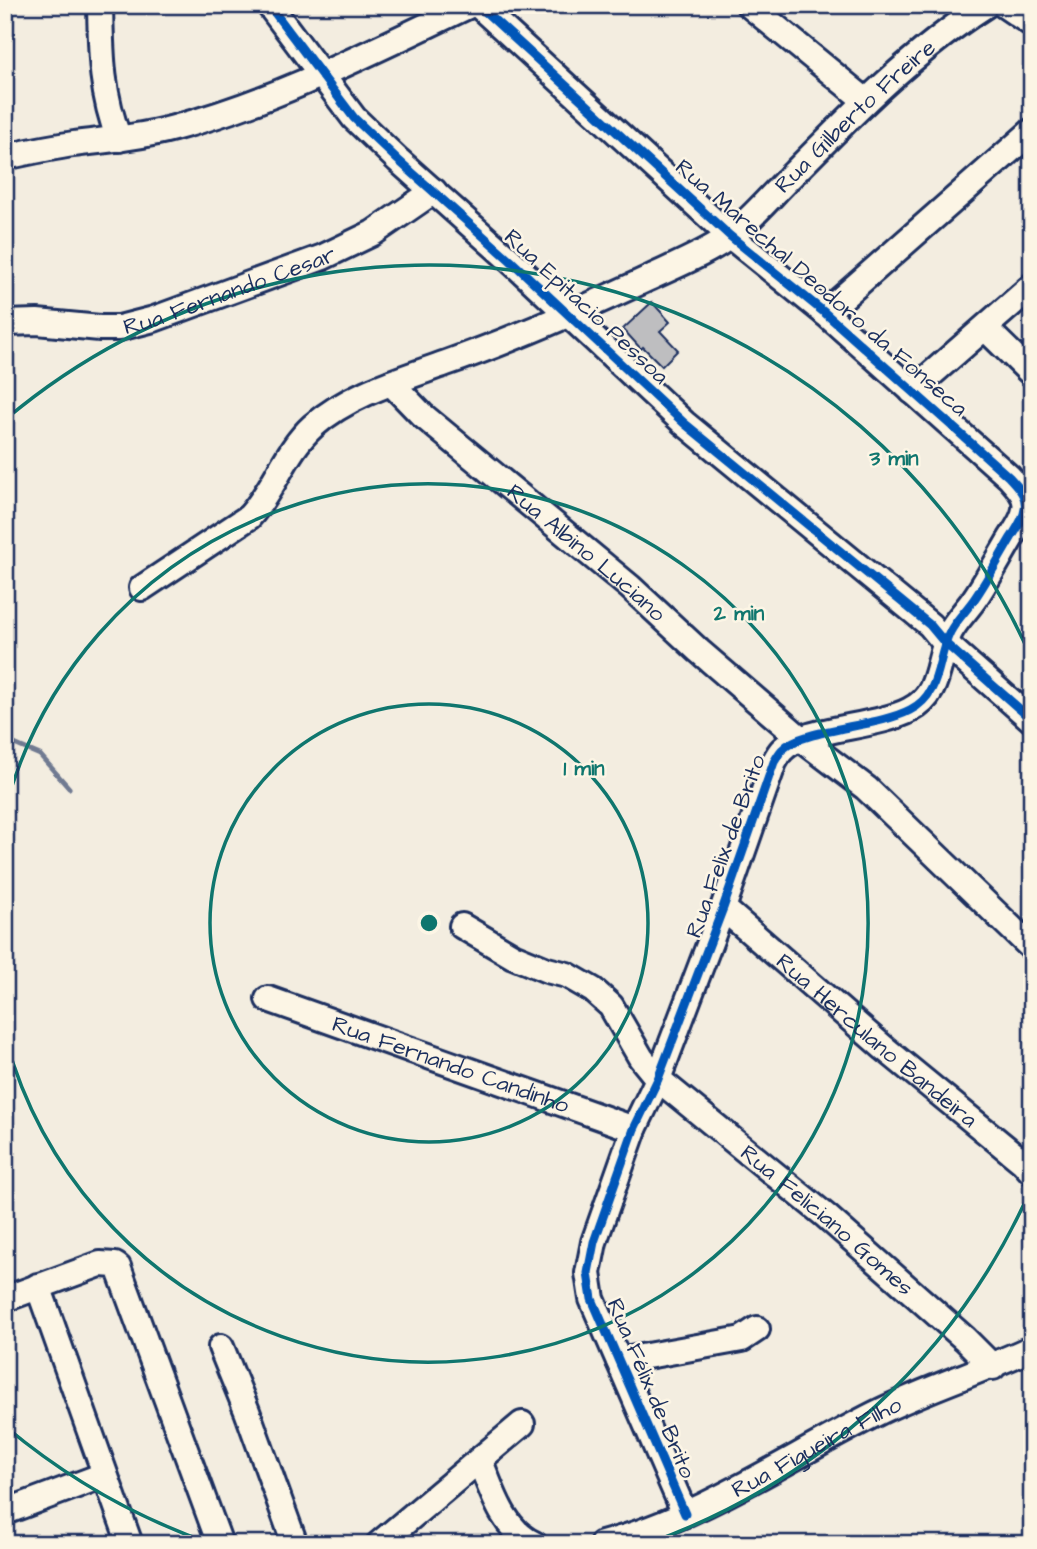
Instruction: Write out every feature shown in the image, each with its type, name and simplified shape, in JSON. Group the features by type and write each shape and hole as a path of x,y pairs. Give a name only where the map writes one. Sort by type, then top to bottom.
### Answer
{"street":[{"path":"100,5 101,70 108,110 119,139"},
{"name":"Rua Epitacio Pessoa","path":"269,5 354,118 684,423 906,607 948,636"},
{"path":"5,157 170,129 233,111 324,75 470,5"},
{"name":"Rua Marechal Deodoro da Fonseca","path":"478,5 730,236 824,313 1009,477 1020,490 1026,509 975,598 948,636"},
{"path":"749,5 866,101"},
{"name":"Rua Gilberto Freire","path":"142,588 249,517 299,441 314,426 341,407 391,383 569,315 671,268 730,236 918,53 986,5"},
{"path":"1004,5 1032,24"},
{"path":"824,313 1032,131"},
{"name":"Rua Fernando Cesar","path":"5,323 37,322 109,328 154,318 323,257 373,233 435,191"},
{"path":"912,391 1032,286"},
{"path":"985,328 1032,374"},
{"name":"Rua Albino Luciano","path":"391,383 422,415 630,587 800,738 866,788 1032,948"},
{"path":"800,738 896,718 917,707 930,693 940,671 948,636"},
{"path":"948,636 1032,720"},
{"name":"Rua Felix de Brito","path":"658,1079 723,908 774,762 784,747 800,738"},
{"name":"Rua Herculano Bandeira","path":"723,908 1032,1172"},
{"name":"Rua Feliciano Gomes","path":"462,926 513,956 567,975 593,990 611,1006 641,1058 658,1079 826,1216 993,1367"},
{"name":"Rua Fernando Candinho","path":"268,999 634,1129"},
{"name":"Rua Félix de Brito","path":"658,1079 634,1129 594,1242 589,1273 592,1298 685,1514"},
{"path":"5,1299 100,1264 118,1267 220,1544"},
{"path":"38,1286 130,1544"},
{"path":"619,1361 742,1339 757,1329"},
{"path":"221,1347 295,1544"},
{"name":"Rua Figueira Filho","path":"602,1544 634,1535 685,1514 883,1410 993,1367 1032,1348"},
{"path":"379,1544 522,1424"},
{"path":"480,1461 510,1524 523,1539 534,1544"},
{"path":"5,1512 104,1475"}],"building":[{"path":"652,302 670,322 660,331 678,350 662,366 643,347 641,349 623,329"}],"waterway":[{"path":"5,740 40,755 69,788"}],"cycle path":[{"path":"269,5 354,118 398,160 510,260 684,423 930,625 945,643 1032,720"},
{"path":"478,5 730,236 825,313 1009,477 1021,491 1026,504 1021,520 980,591 950,632 937,676 928,695 910,710 896,716 823,732 793,742 782,750 774,762 723,908 658,1079 634,1129 594,1242 588,1273 592,1299 685,1514"}]}
